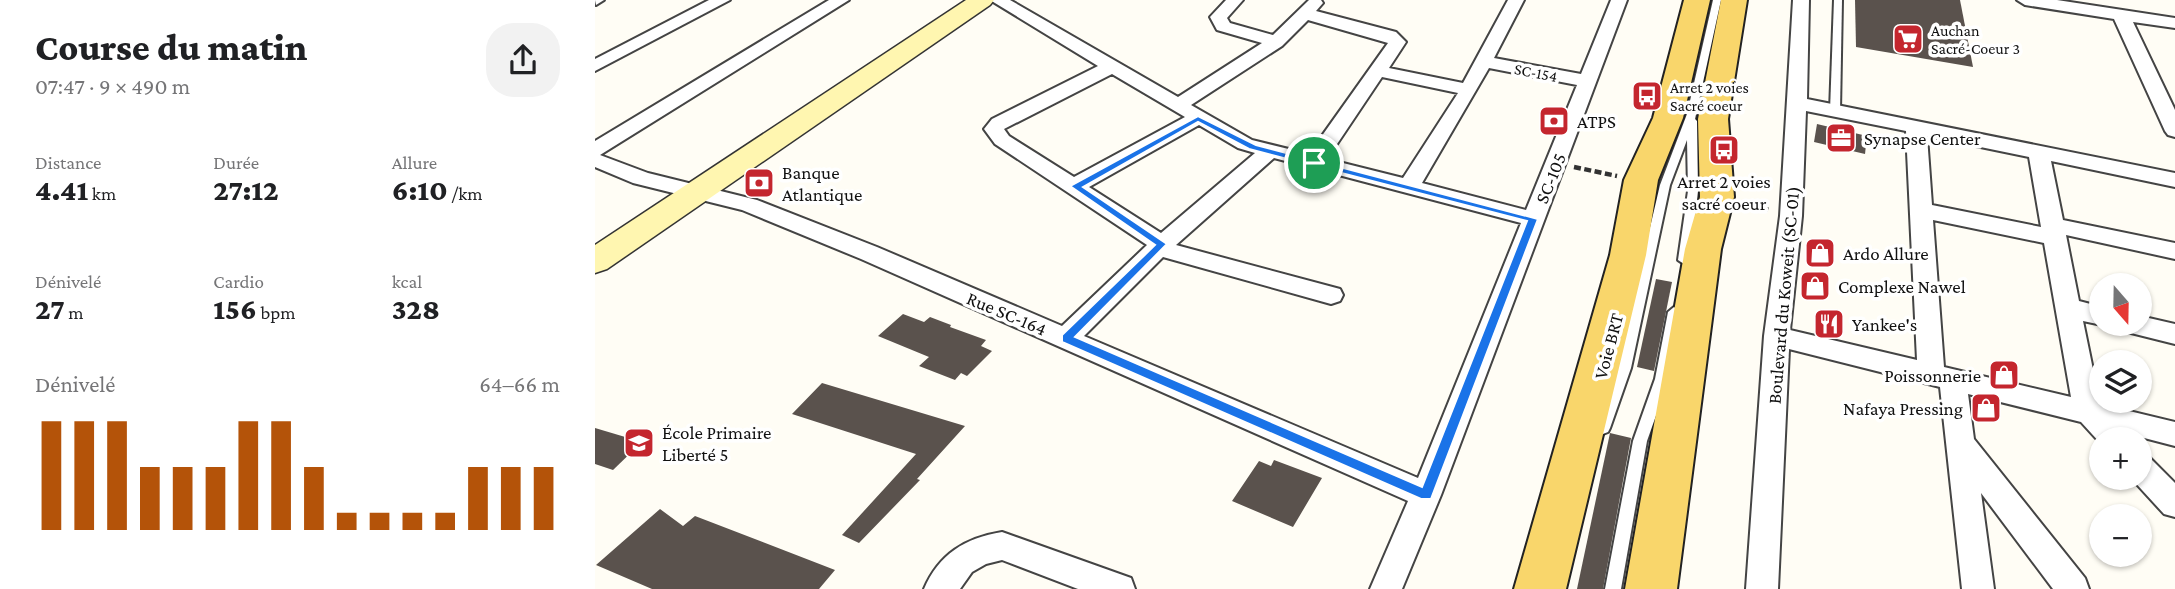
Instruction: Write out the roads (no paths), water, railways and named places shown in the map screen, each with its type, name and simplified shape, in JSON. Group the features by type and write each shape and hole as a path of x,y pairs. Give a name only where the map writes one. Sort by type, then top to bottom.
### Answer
{"main road":[{"path":"1540,589 1628,255 1641,180 1668,118 1697,0"},
{"path":"1651,589 1703,249 1717,197 1713,119 1734,0"}],"street":[{"path":"595,66 722,0"},
{"path":"595,150 841,0"},
{"path":"595,261 982,0"},
{"path":"998,0 1237,141 1269,152 1533,219"},
{"path":"1235,0 1218,17 1223,26 1276,42"},
{"path":"1409,186 1469,90 1515,2 1494,0"},
{"name":"SC-105","path":"1386,589 1426,495 1619,0"},
{"name":"Boulevard du Koweit (SC-01)","path":"1762,589 1777,336 1791,216 1801,0"},
{"path":"2025,0 2096,6 2121,15 2175,23"},
{"path":"1176,106 1276,42 1312,7 1395,38 1396,47 1314,163"},
{"path":"2121,15 2175,131"},
{"name":"SC-154","path":"1484,62 1587,81"},
{"path":"1111,67 999,123 994,129 1002,140 1075,186 1160,246 1331,295"},
{"path":"1379,71 1469,90"},
{"path":"1796,103 2175,180"},
{"path":"1075,186 1198,118"},
{"path":"1916,128 1921,210 1941,375 1960,443 1977,589"},
{"path":"1066,338 1160,246 1269,152"},
{"path":"2039,154 2087,410 2103,427"},
{"name":"Rue SC-164","path":"595,160 641,178 749,205 869,253 1426,495"},
{"path":"1921,210 2175,251"},
{"path":"2068,308 2089,313"},
{"path":"2153,329 2175,334"},
{"path":"1777,336 2087,410 2175,434"},
{"path":"1960,443 2073,589"},
{"path":"2152,480 2175,504"},
{"path":"940,589 961,561 981,550 1002,546 1119,589"}],"lane":[{"name":"Voie BRT","path":"1599,442 1624,368 1665,185 1692,114 1717,0"},
{"path":"1835,111 1838,0"},
{"name":"Voie BRT","path":"1681,275 1693,191 1692,114"},
{"path":"1613,589 1640,441 1662,379 1676,301"}],"place":[{"name":"Auchan Sacré-Coeur 3","path":"1908,39"},
{"name":"Arret 2 voies Sacré coeur","path":"1647,96"},
{"name":"ATPS","path":"1554,121"},
{"name":"Synapse Center","path":"1841,138"},
{"name":"Arret 2 voies sacré coeur","path":"1724,150"},
{"name":"Banque Atlantique","path":"759,183"},
{"name":"Ardo Allure","path":"1820,253"},
{"name":"Complexe Nawel","path":"1815,286"},
{"name":"Yankee's","path":"1829,324"},
{"name":"Poissonnerie","path":"2004,375"},
{"name":"Nafaya Pressing","path":"1986,408"},
{"name":"École Primaire Liberté 5","path":"639,443"}]}
